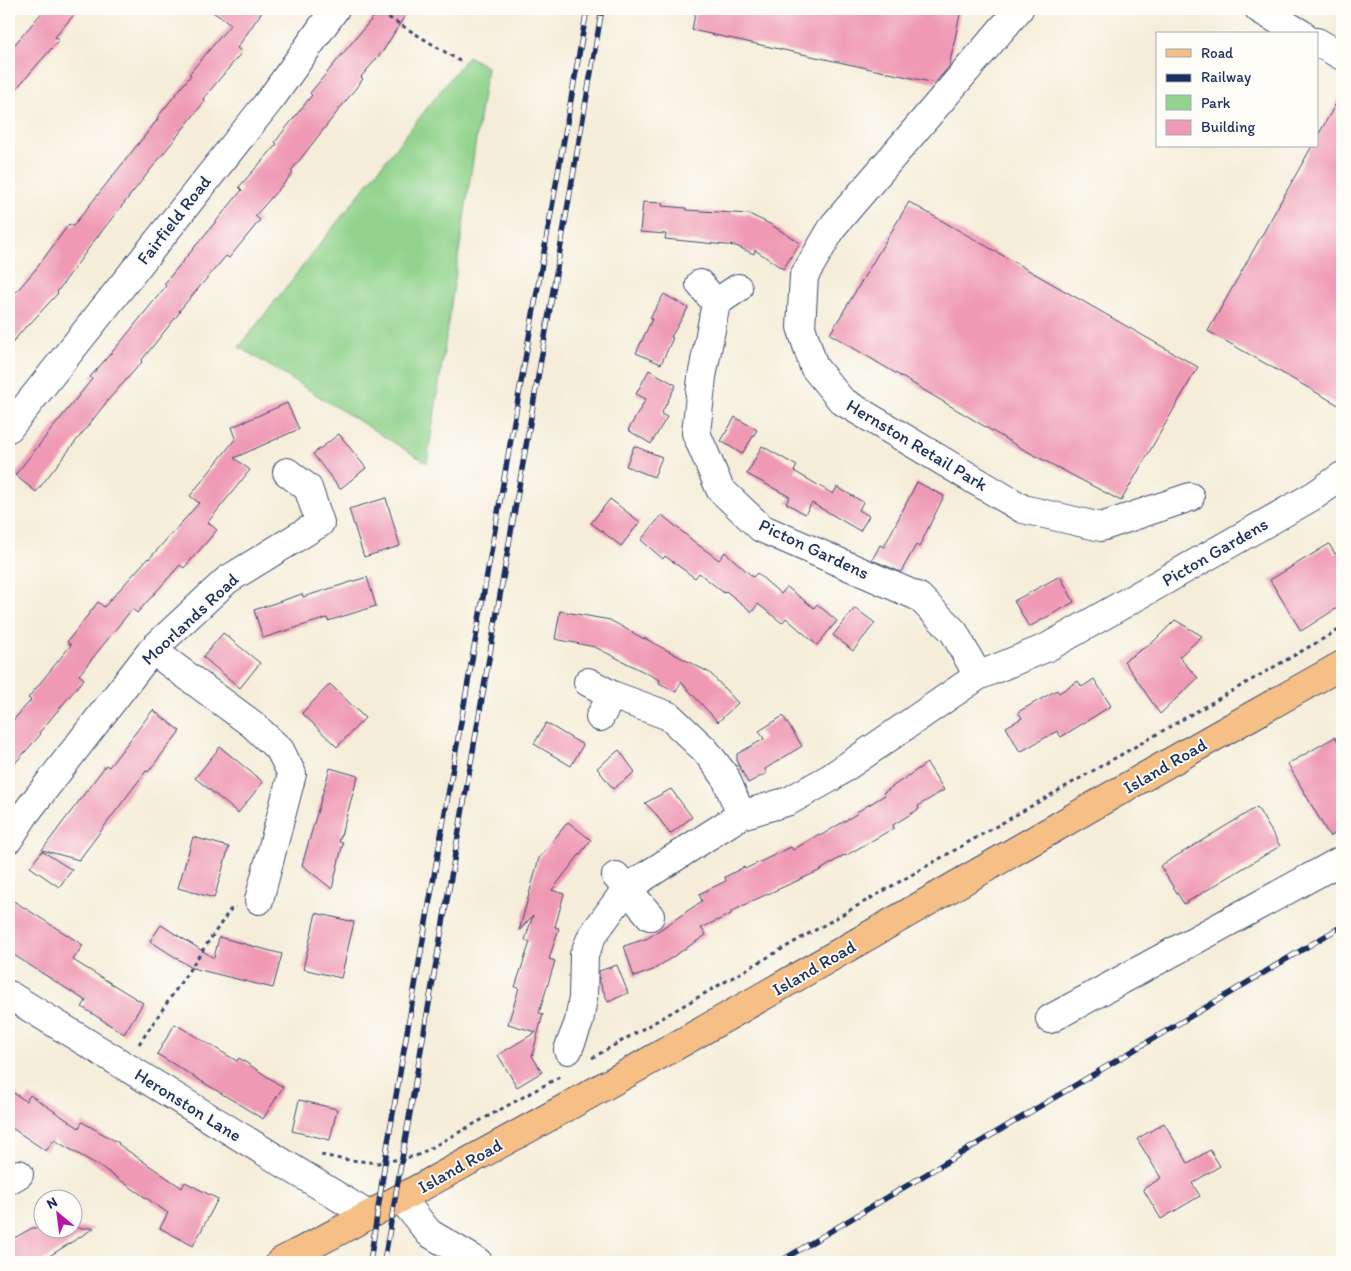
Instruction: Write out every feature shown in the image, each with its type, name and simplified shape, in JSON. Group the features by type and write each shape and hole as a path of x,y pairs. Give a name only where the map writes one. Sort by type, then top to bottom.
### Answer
{"main road":[{"name":"Island Road","path":"280,1262 402,1199 784,986 1058,826 1342,665"}],"street":[{"name":"Fairfield Road","path":"9,428 273,96 335,9"},
{"name":"Hernston Retail Park","path":"1018,9 834,225 804,276 801,327 814,367 842,401 1023,509 1101,527 1190,497"},
{"path":"1259,9 1299,32"},
{"path":"1318,43 1342,56"},
{"name":"Picton Gardens","path":"718,291 702,377 696,433 720,489 761,528 919,597 954,632 978,676"},
{"name":"Moorlands Road","path":"9,839 25,814 152,650 227,580 320,523 308,488 287,472"},
{"name":"Picton Gardens","path":"621,881 741,815 789,801 830,778 978,676 1048,647 1315,495 1342,476"},
{"path":"152,650 252,724 280,750 292,774 259,900"},
{"path":"588,682 606,706 669,716 705,750 725,776 741,815"},
{"path":"1050,1019 1342,860"},
{"path":"574,1061 583,998 584,955 621,881 650,916"},
{"name":"Heronston Lane","path":"9,994 368,1215"},
{"path":"402,1199 429,1233 478,1262"}],"path":[{"path":"374,9 463,63"},
{"path":"314,1153 341,1159 378,1163 416,1156 574,1061 1342,628"},
{"path":"124,1065 230,910 259,900"}],"green space":[{"path":"468,56 487,67 427,463 239,347"}],"building":[{"path":"45,9 79,9 55,37 59,40 9,97 9,51"},
{"path":"208,9 264,9 237,48 242,52 203,99 205,101 94,241 58,293 26,326 9,347 9,300 36,269 69,224 73,226 158,119 191,75 189,74 231,24"},
{"path":"380,9 409,9 383,51 361,77 363,79 291,171 293,173 255,216 260,220 229,258 226,256 179,311 142,362 109,399 36,492 15,475 92,379 90,377 166,286 164,284 242,190 239,187 277,144 275,142 312,95 310,93"},
{"path":"696,9 961,9 949,67 935,83 692,30"},
{"path":"1342,93 1342,407 1208,331 1311,148 1318,148 1318,135"},
{"path":"643,202 663,203 662,206 686,208 686,210 749,214 770,224 800,243 783,269 755,250 754,254 736,246 665,239 666,234 640,232"},
{"path":"909,202 1198,367 1121,501 1019,447 830,334"},
{"path":"664,294 688,308 671,337 673,338 661,364 636,353 652,319 650,318"},
{"path":"649,370 676,385 661,414 667,417 651,444 628,430 646,399 636,394"},
{"path":"287,403 299,429 234,458 250,470 208,522 217,530 184,568 180,565 137,613 132,609 79,675 84,679 39,733 41,734 9,770 9,725 31,700 28,698 71,645 67,642 98,602 104,607 199,503 190,496 236,438 232,427"},
{"path":"735,417 757,430 742,454 721,441"},
{"path":"339,434 366,468 340,489 313,454"},
{"path":"634,446 662,457 654,477 626,466"},
{"path":"762,446 797,466 794,471 833,494 837,487 863,502 859,510 869,516 860,531 812,503 805,514 786,503 790,497 747,474"},
{"path":"917,482 944,496 919,547 916,545 901,572 872,560 880,545 884,547"},
{"path":"386,498 400,546 364,557 349,509"},
{"path":"610,499 640,522 621,546 591,523"},
{"path":"662,515 719,560 725,552 753,577 757,573 781,594 787,587 814,608 817,604 837,621 817,645 786,618 782,623 758,604 752,612 726,591 724,593 699,573 695,578 665,556 663,559 641,540"},
{"path":"1329,544 1335,554 1342,549 1342,605 1301,631 1270,580"},
{"path":"1060,576 1074,602 1029,627 1014,601"},
{"path":"367,577 376,606 328,621 327,618 263,638 254,610 302,594 303,597"},
{"path":"855,608 875,623 853,651 833,635"},
{"path":"560,611 610,620 710,673 738,703 718,722 681,682 676,692 659,683 660,680 595,647 555,639"},
{"path":"1175,620 1202,636 1179,657 1198,678 1160,714 1124,661 1153,642"},
{"path":"223,633 260,663 240,688 203,657"},
{"path":"1094,679 1111,706 1061,737 1057,731 1020,752 1006,727 1022,718 1018,712 1057,690 1059,693 1078,681 1082,687"},
{"path":"330,684 365,718 337,747 302,713"},
{"path":"153,710 180,731 148,772 146,771 79,860 42,850 106,765 109,767"},
{"path":"783,716 802,746 765,769 767,773 748,783 737,762 737,754 764,739 759,731"},
{"path":"546,723 583,745 571,766 534,744"},
{"path":"1335,737 1342,750 1342,829 1330,837 1288,764"},
{"path":"220,747 263,782 238,813 195,778"},
{"path":"619,750 635,772 613,789 597,768"},
{"path":"927,763 944,790 918,806 919,809 893,825 894,828 819,871 752,901 731,912 731,914 701,928 706,935 653,970 634,977 624,946 648,938 702,901 699,894 726,881 725,877 791,847 793,850 819,834 820,836 885,795 883,793"},
{"path":"330,768 358,776 339,842 343,843 332,889 302,865"},
{"path":"671,789 692,817 670,834 655,813 645,803"},
{"path":"1257,807 1280,846 1184,904 1160,866"},
{"path":"568,822 591,840 552,890 564,894 555,927 559,928 549,959 555,961 539,1013 543,1014 532,1056 542,1072 517,1087 498,1055 536,1032 508,1024 519,988 515,987 530,942 525,940 533,915 519,931 539,858"},
{"path":"193,837 229,847 214,898 178,888"},
{"path":"42,851 72,870 59,887 30,867"},
{"path":"9,898 83,945 73,960 143,1003 124,1034 82,1007 86,1001 9,952"},
{"path":"316,913 354,922 341,978 303,969"},
{"path":"161,925 214,958 219,937 282,954 273,988 192,968 150,941"},
{"path":"617,965 628,993 608,1002 599,980 599,971"},
{"path":"175,1024 237,1061 239,1058 283,1087 263,1119 157,1054"},
{"path":"9,1090 26,1101 30,1095 79,1128 82,1122 119,1143 182,1188 185,1182 218,1199 193,1246 160,1228 168,1213 101,1167 54,1140 46,1151 9,1126"},
{"path":"299,1100 337,1109 330,1140 292,1131"},
{"path":"1164,1123 1188,1163 1210,1150 1220,1166 1192,1183 1200,1196 1161,1219 1143,1189 1161,1178 1137,1139"},
{"path":"32,1228 32,1238 78,1238 40,1262 9,1262 9,1241"},
{"path":"82,1228 94,1228 82,1236"}],"railway":[{"path":"370,1262 388,1142 447,801 587,9"},
{"path":"384,1262 602,9"},
{"path":"779,1262 1342,926"}]}
